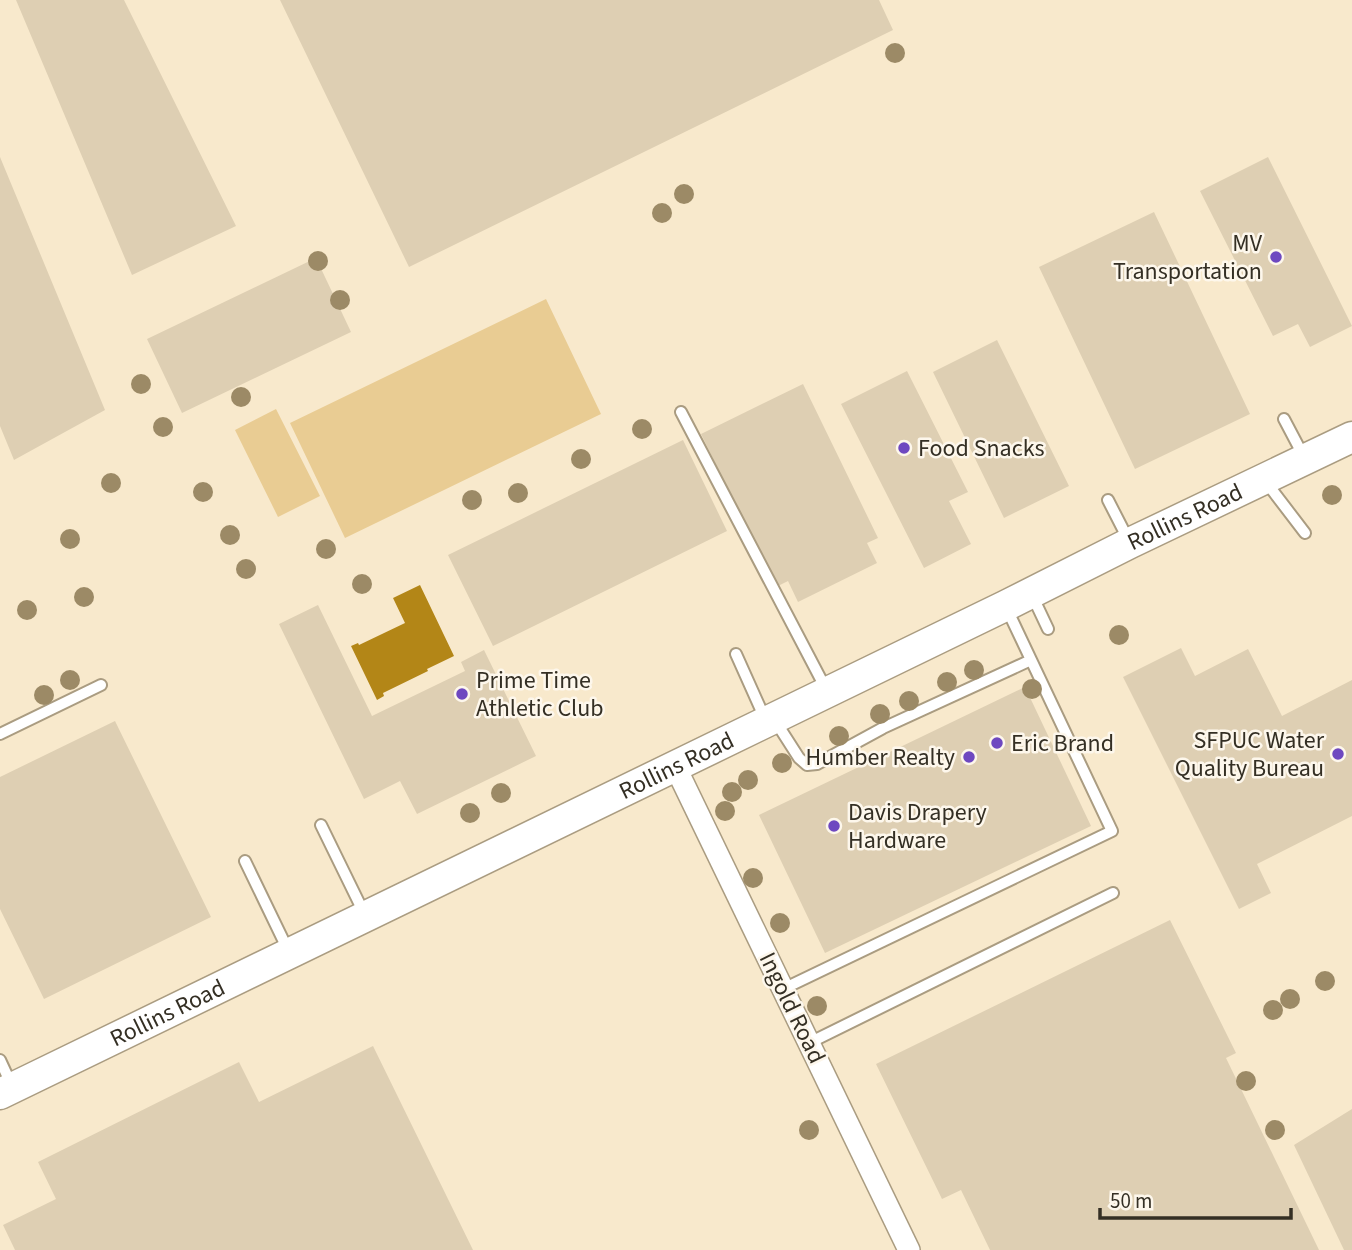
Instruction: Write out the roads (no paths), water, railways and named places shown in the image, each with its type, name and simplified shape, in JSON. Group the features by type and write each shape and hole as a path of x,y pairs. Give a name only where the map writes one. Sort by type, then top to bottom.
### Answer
{"main road":[{"name":"Rollins Road","path":"6,1090 1352,437"}],"street":[{"name":"Ingold Road","path":"675,766 909,1250"}],"lane":[{"path":"681,412 827,692"},
{"path":"1284,419 1306,460"},
{"path":"1264,479 1305,533"},
{"path":"1108,500 1130,543"},
{"path":"1018,600 1048,629"},
{"path":"783,989 1112,831 1031,660 1018,600"},
{"path":"736,654 769,719 807,765 817,764 883,728 1031,660"},
{"path":"0,734 101,685"},
{"path":"321,825 366,916"},
{"path":"245,861 289,953"},
{"path":"809,1043 1113,894"},
{"path":"0,1060 6,1090"}],"place":[{"name":"MV Transportation","path":"1276,257"},
{"name":"Food Snacks","path":"904,448"},
{"name":"Prime Time Athletic Club","path":"462,694"},
{"name":"Eric Brand","path":"997,743"},
{"name":"SFPUC Water Quality Bureau","path":"1338,754"},
{"name":"Humber Realty","path":"969,757"},
{"name":"Davis Drapery Hardware","path":"834,826"}]}
